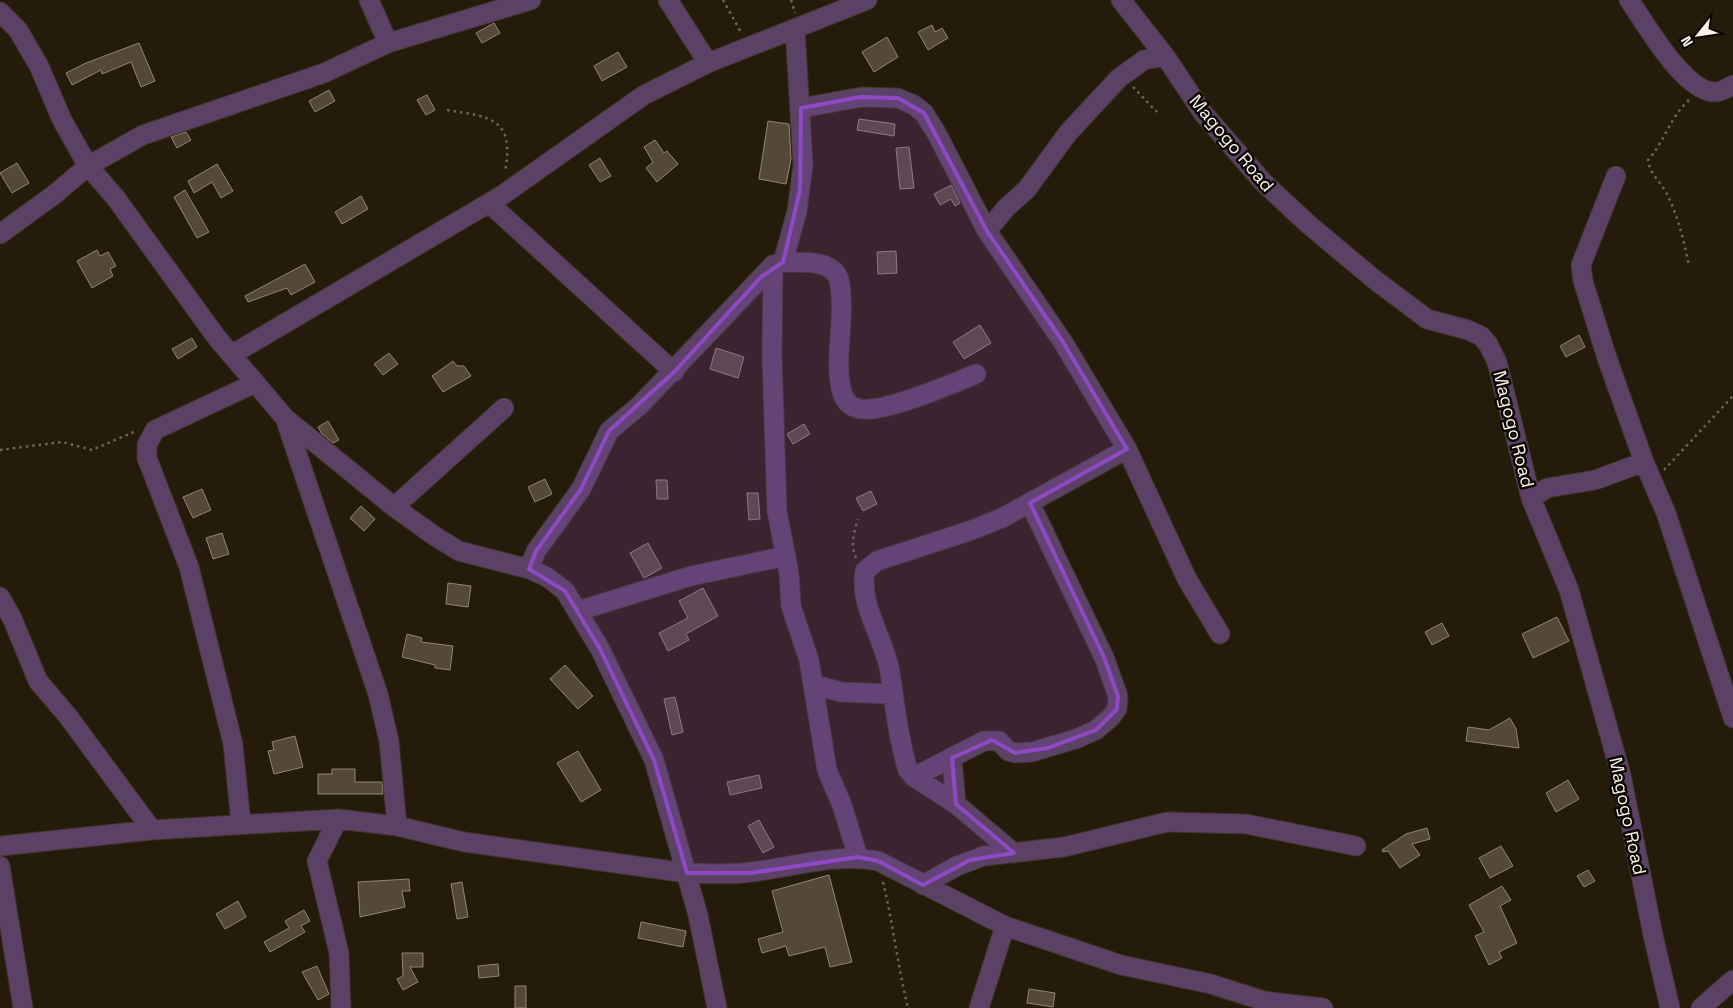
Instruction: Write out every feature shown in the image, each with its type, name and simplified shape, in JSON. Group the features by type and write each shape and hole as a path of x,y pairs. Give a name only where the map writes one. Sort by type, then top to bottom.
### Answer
{"street":[{"path":"369,0 388,44"},
{"path":"0,234 55,194 88,166 143,135 324,73 388,44 531,0"},
{"path":"668,0 708,63"},
{"path":"231,355 495,199 644,96 708,63 868,0"},
{"name":"Magogo Road","path":"1121,0 1165,56 1203,113 1263,182 1308,224 1375,280 1428,319 1468,330 1481,336 1488,344 1497,362 1531,498 1569,590 1598,687 1621,775 1670,1008"},
{"path":"1629,0 1681,74 1701,88 1715,92 1733,85"},
{"path":"0,12 18,30 39,66 62,120 88,166 115,197 231,355 285,418 394,507 436,537 459,550 529,569 547,577 565,591 600,649 654,760 670,821 687,873 717,1008"},
{"path":"796,29 803,165 800,190 778,264 772,357 777,511 786,556 791,606 804,639 815,685 827,770 842,805 858,857"},
{"path":"987,232 1006,208 1027,189 1068,133 1119,78 1144,60 1165,56"},
{"path":"801,108 861,97 898,98 914,105 924,113 937,134 987,232 1064,342 1127,448 1187,579 1220,634"},
{"path":"1616,176 1581,265 1583,281 1607,358 1644,462 1666,513 1733,718"},
{"path":"495,199 674,372"},
{"path":"529,569 536,551 581,488 609,431 640,405 674,372 778,264 822,264 832,269 839,276 842,303 840,368 842,393 851,406 861,409 880,407 938,390 976,374"},
{"path":"241,824 233,744 189,567 147,458 147,445 155,430 255,383"},
{"path":"394,507 504,408"},
{"path":"285,418 378,694 389,741 397,826"},
{"path":"1014,853 956,804 914,777 908,770 888,666 864,593 865,571 877,561 972,530 1030,503 1127,448"},
{"path":"1531,498 1546,488 1595,480 1644,462"},
{"path":"914,777 984,741 999,741 1008,751 1016,753 1048,748 1096,730 1110,718 1117,708 1118,696 1104,657 1030,503"},
{"path":"578,611 691,576 786,556"},
{"path":"0,597 12,618 38,681 67,716 152,830"},
{"path":"815,685 841,692 892,694"},
{"path":"952,758 956,804"},
{"path":"338,820 317,861 339,953 341,1008"},
{"path":"0,846 152,830 338,820 397,826 464,842 687,873 719,875 751,873 840,857 858,857 878,861 1005,926 1121,965 1212,984 1263,1004 1323,1008"},
{"path":"923,885 970,860 984,856 1064,847 1167,822 1246,824 1356,846"},
{"path":"0,866 22,1008"},
{"path":"979,1008 1005,926"},
{"path":"1701,1008 1733,980"}],"path":[{"path":"724,0 749,47"},
{"path":"1119,78 1135,88 1157,112"},
{"path":"1689,266 1684,239 1668,195 1650,169 1648,160 1663,140 1676,112 1701,88"},
{"path":"447,110 483,115 493,119 505,132 507,162 495,199"},
{"path":"1653,482 1733,396"},
{"path":"0,450 62,442 92,450 134,432 155,430"},
{"path":"858,519 853,536 853,552 865,571"},
{"path":"878,861 893,926 900,977 908,1008"}],"highlighted area":[{"path":"861,97 898,98 924,113 987,231 1063,342 1127,449 1030,503 1104,657 1118,696 1117,709 1096,730 1048,748 1015,753 992,740 952,758 956,804 1014,853 970,860 923,885 878,861 858,857 751,873 687,873 654,760 600,649 565,591 529,569 536,551 581,489 609,431 674,372 761,277 783,262 800,190 801,108"}],"building":[{"path":"494,23 500,33 482,43 476,33"},
{"path":"932,25 935,32 942,28 948,38 928,50 918,32"},
{"path":"887,37 898,57 874,72 862,52"},
{"path":"139,43 155,81 141,87 131,62 102,74 101,70 72,85 66,73 86,63"},
{"path":"618,52 627,67 602,81 594,66"},
{"path":"329,90 335,101 315,112 309,101"},
{"path":"427,95 435,110 426,115 417,100"},
{"path":"859,119 895,124 894,136 857,130"},
{"path":"768,121 789,124 791,159 786,184 759,179"},
{"path":"186,132 191,140 177,148 171,137"},
{"path":"655,140 664,153 667,151 678,164 657,182 646,168 653,162 644,147"},
{"path":"909,147 914,188 900,189 896,148"},
{"path":"600,158 611,176 600,182 589,165"},
{"path":"17,163 29,183 12,193 0,173"},
{"path":"217,164 233,191 221,198 212,182 194,193 188,181"},
{"path":"951,185 960,203 955,206 951,199 940,205 934,194"},
{"path":"185,190 209,232 197,238 174,197"},
{"path":"361,196 368,209 342,224 335,212"},
{"path":"97,250 100,256 108,252 116,266 110,269 113,276 92,288 77,261"},
{"path":"896,251 897,273 878,274 877,252"},
{"path":"305,264 315,282 291,295 287,288 248,302 245,296"},
{"path":"980,325 991,343 964,359 953,342"},
{"path":"1579,335 1585,347 1566,357 1560,346"},
{"path":"192,338 197,347 178,359 172,349"},
{"path":"716,348 744,357 738,378 710,369"},
{"path":"389,353 398,364 383,375 374,364"},
{"path":"453,361 457,366 464,366 471,376 443,392 432,376"},
{"path":"328,421 339,440 333,443 322,434 318,427"},
{"path":"804,424 810,434 793,444 787,434"},
{"path":"545,479 552,494 535,502 528,487"},
{"path":"656,480 667,480 668,499 657,499"},
{"path":"202,489 211,510 193,518 183,497"},
{"path":"871,491 877,504 863,511 856,498"},
{"path":"747,493 758,493 760,519 749,520"},
{"path":"361,506 375,519 364,531 350,518"},
{"path":"222,533 229,554 213,559 206,538"},
{"path":"648,543 662,568 644,578 630,553"},
{"path":"448,583 471,586 468,607 446,604"},
{"path":"703,588 718,616 686,634 689,640 668,651 659,633 688,618 679,601"},
{"path":"1557,617 1569,641 1533,658 1522,634"},
{"path":"1442,623 1449,636 1432,645 1425,632"},
{"path":"407,634 422,638 421,642 453,646 450,670 435,668 435,665 402,657"},
{"path":"565,665 593,696 578,709 550,679"},
{"path":"675,697 683,732 672,735 664,699"},
{"path":"1510,718 1516,729 1519,748 1466,741 1468,727 1489,730"},
{"path":"295,736 303,767 274,774 268,751 274,750 272,742"},
{"path":"578,751 601,790 581,802 557,763"},
{"path":"332,769 355,769 355,782 382,782 383,794 318,794 318,774 332,774"},
{"path":"759,775 762,788 730,795 727,782"},
{"path":"1568,780 1579,799 1556,812 1546,793"},
{"path":"759,820 774,847 763,853 748,826"},
{"path":"1427,828 1430,839 1412,844 1420,855 1400,868 1388,851 1383,852 1382,850 1406,834"},
{"path":"1501,846 1513,866 1490,878 1479,858"},
{"path":"1588,870 1595,881 1584,887 1577,876"},
{"path":"829,875 852,962 830,967 825,947 789,956 786,946 762,953 758,939 783,932 772,891"},
{"path":"409,879 410,891 402,891 405,907 360,917 358,882"},
{"path":"462,882 468,917 457,919 451,884"},
{"path":"1502,886 1511,900 1500,906 1517,943 1499,952 1502,958 1489,965 1475,936 1484,932 1469,905"},
{"path":"238,901 246,917 225,929 216,914"},
{"path":"304,910 310,921 301,926 305,932 270,952 264,942 289,928 285,921"},
{"path":"641,922 686,931 683,947 638,938"},
{"path":"402,953 423,953 423,967 410,967 418,982 403,990 397,979 403,976"},
{"path":"498,964 499,976 479,978 478,966"},
{"path":"317,966 329,994 318,1000 302,972"},
{"path":"515,986 526,986 526,1008 515,1008"},
{"path":"1029,989 1055,993 1053,1007 1027,1003"}]}
